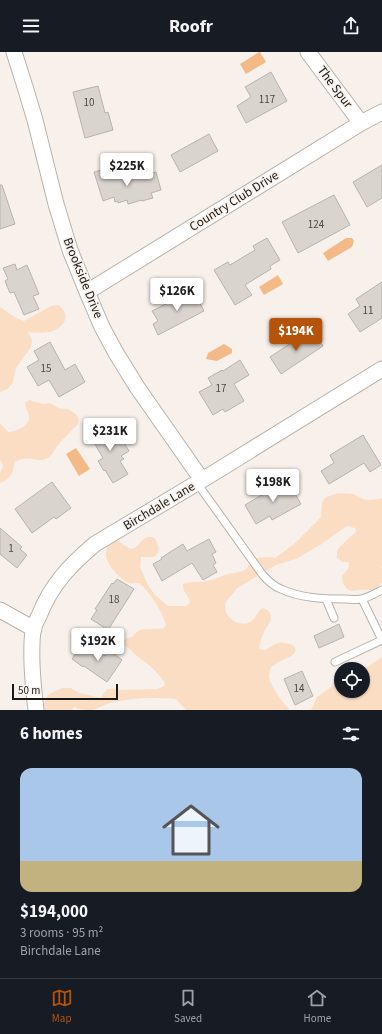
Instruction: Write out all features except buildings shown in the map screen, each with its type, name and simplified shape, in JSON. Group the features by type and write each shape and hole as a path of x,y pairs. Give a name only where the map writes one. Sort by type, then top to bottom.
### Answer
{"street":[{"name":"Brookside Drive","path":"14,52 30,102 60,219 70,250 102,327 116,354 200,481"},
{"name":"The Spur","path":"308,52 361,123"},
{"name":"Country Club Drive","path":"87,292 361,123 382,112"},
{"name":"Birchdale Lane","path":"36,710 33,671 34,629 52,589 63,574 78,559 95,544 382,369"},
{"path":"0,610 34,629"}],"lane":[{"path":"200,481 262,574 270,583 280,589 291,593 326,599 362,599 382,590"},
{"path":"326,599 334,618"},
{"path":"335,662 382,640 362,599"}],"shaded area":[{"path":"259,52 266,62 246,74 240,64"},
{"path":"346,238 352,238 354,241 352,247 328,261 323,253"},
{"path":"278,275 283,284 264,295 259,287"},
{"path":"58,305 65,312 66,316 63,324 50,332 28,332 32,340 31,347 16,368 13,382 8,389 0,392 0,307 16,318 24,321 51,306"},
{"path":"224,344 232,349 232,353 217,361 206,359 208,353"},
{"path":"29,400 43,404 50,403 58,408 68,409 76,414 79,420 78,424 60,442 48,458 42,460 24,459 15,462 11,475 0,483 0,473 3,466 0,459 0,423 8,432 23,427 29,419 25,403"},
{"path":"76,448 90,469 79,476 66,454"},
{"path":"338,493 353,494 366,500 382,498 382,566 380,567 382,568 382,583 371,590 352,591 347,589 344,585 342,576 348,569 349,565 348,562 342,562 337,558 337,551 356,531 355,528 347,526 320,545 296,559 276,565 236,589 226,602 225,607 228,616 235,622 245,623 252,621 262,608 270,613 270,623 265,629 259,649 265,650 279,643 292,645 294,647 295,652 293,655 271,667 269,676 275,690 290,710 186,710 176,699 141,698 123,700 92,710 74,707 72,710 45,710 43,705 48,695 63,688 71,688 79,693 101,698 105,691 109,689 157,689 164,686 165,683 149,665 123,645 109,641 124,640 133,636 139,630 164,628 166,625 159,608 143,587 139,583 130,583 126,581 118,576 112,568 106,556 109,540 112,538 132,549 143,539 153,537 158,545 157,554 152,557 141,557 140,567 148,585 155,595 168,606 185,606 190,602 183,584 209,581 227,574 243,571 252,561 258,558 275,558 294,544 321,517 322,503 326,497"},
{"path":"382,657 382,710 311,710 317,697 334,685 334,698 370,698 370,665"}]}
